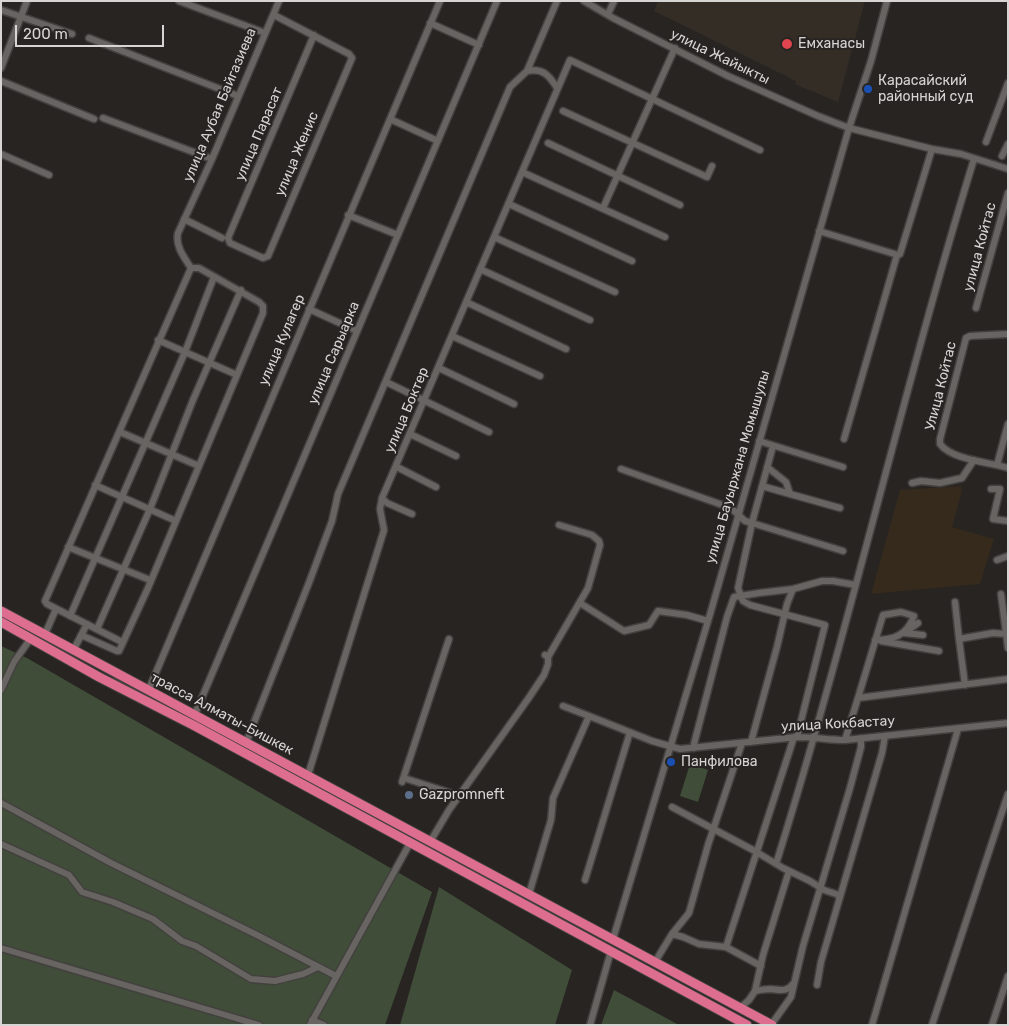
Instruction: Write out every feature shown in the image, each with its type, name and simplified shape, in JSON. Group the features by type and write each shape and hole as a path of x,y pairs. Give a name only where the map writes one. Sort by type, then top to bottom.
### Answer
{"highway":[{"name":"трасса Алматы-Бишкек","path":"5,613 772,1025"},
{"name":"трасса Алматы-Бишкек","path":"1,622 99,677 193,725 747,1025"},
{"path":"99,677 105,666"},
{"path":"342,807 348,797"}],"street":[{"path":"1,68 27,1"},
{"path":"180,1 265,33"},
{"name":"улица Аубая Байгазиева","path":"191,268 177,242 178,232 212,159 279,1"},
{"name":"улица Кулагер","path":"149,689 440,1"},
{"name":"улица Сарыарка","path":"195,714 497,1"},
{"path":"246,742 332,521 338,494 510,87 527,71 557,1"},
{"name":"улица Жайыкты","path":"584,1 776,98 849,128 932,149 962,154 1008,169"},
{"path":"608,14 614,1"},
{"name":"улица Бауыржана Момышулы","path":"613,939 708,621 758,441 849,128 871,61 887,1"},
{"path":"1,10 72,34"},
{"path":"274,15 314,35"},
{"path":"430,23 479,45"},
{"name":"улица Женис","path":"263,258 268,256 352,58 349,54 314,35"},
{"name":"улица Парасат","path":"263,258 230,243 228,238 314,35"},
{"path":"89,38 238,96"},
{"path":"603,208 675,48"},
{"name":"улица Боктер","path":"308,775 384,530 380,508 382,498 397,467 570,60 652,99"},
{"path":"527,71 535,69 544,72 557,88"},
{"path":"1,81 94,119"},
{"path":"986,142 1008,82"},
{"path":"652,99 760,150"},
{"path":"563,111 707,177 712,166"},
{"path":"103,118 212,159"},
{"path":"390,119 438,141"},
{"path":"548,143 680,205"},
{"path":"1002,156 1008,144"},
{"path":"844,439 897,255 900,254 932,149"},
{"path":"1,154 49,175"},
{"path":"776,864 814,738 949,243 974,159"},
{"path":"522,172 665,237"},
{"name":"улица Койтас","path":"976,308 985,269 1008,193"},
{"path":"509,204 632,260"},
{"path":"348,215 398,235"},
{"path":"184,219 222,238"},
{"path":"819,231 897,255"},
{"path":"494,237 615,292"},
{"path":"81,635 117,651 119,650 176,521 264,310 264,306 241,290 199,268 191,268 45,600 47,604 56,609 122,642"},
{"path":"480,269 590,320"},
{"path":"70,616 185,352 214,276"},
{"path":"97,629 150,509 193,400 241,290"},
{"path":"466,302 566,349"},
{"path":"309,309 357,331"},
{"name":"Улица Койтас","path":"997,465 974,460 946,449 940,444 951,390 966,338 970,336 1008,334"},
{"path":"452,336 540,376"},
{"path":"158,340 237,375"},
{"path":"439,368 514,404"},
{"path":"386,382 489,432"},
{"path":"1008,424 997,465 1008,468"},
{"path":"120,432 199,466"},
{"path":"410,434 456,456"},
{"path":"758,441 843,467"},
{"path":"726,947 796,737 825,625 750,605 739,596 738,588 752,523 773,446"},
{"path":"912,483 921,481 940,483 962,478 974,460"},
{"path":"397,467 436,486"},
{"path":"767,467 786,482 790,494"},
{"path":"621,469 731,508 744,521 843,551"},
{"path":"95,485 176,521"},
{"path":"762,486 840,508"},
{"path":"991,489 1000,490 993,519 1008,521"},
{"path":"382,498 387,503 412,514"},
{"path":"735,524 744,521"},
{"path":"430,842 544,675 548,664 547,656 588,588 600,545 599,541 592,535 559,525"},
{"path":"68,547 150,580"},
{"path":"997,560 1008,556"},
{"path":"694,748 727,618 734,598 793,589 822,581 856,585"},
{"path":"751,742 793,589"},
{"path":"1001,594 1008,648"},
{"path":"955,602 965,685"},
{"path":"580,603 624,631 649,625 658,611 687,614 708,621"},
{"path":"1,605 5,613"},
{"path":"45,634 56,609"},
{"path":"845,740 883,615 901,612 914,616 904,633"},
{"path":"875,640 896,638 918,623"},
{"path":"74,650 87,624"},
{"path":"904,633 923,635"},
{"path":"959,639 993,633 1006,634"},
{"path":"1,690 14,662 30,638"},
{"path":"449,639 403,780 457,795 461,794"},
{"path":"875,640 939,651"},
{"path":"858,698 1008,679"},
{"name":"улица Кокбастау","path":"563,706 680,750 796,737 845,740 1008,723"},
{"path":"528,894 551,820 553,798 589,716"},
{"path":"872,1025 958,729"},
{"path":"585,880 630,732"},
{"path":"817,984 821,962 882,753 885,736"},
{"path":"772,1025 791,997 850,788 861,738"},
{"path":"655,962 672,934 689,913 708,845 715,830 742,743"},
{"path":"932,1025 1008,794"},
{"path":"1,803 111,863 336,976"},
{"path":"672,807 821,888 839,895 840,898"},
{"path":"324,1025 311,1022 410,843"},
{"path":"1,844 69,875 82,892 113,902 153,919 182,941 196,946 251,979 274,981 303,974 318,967"},
{"path":"740,1008 755,991 789,871"},
{"path":"672,934 699,944 726,947 761,966"},
{"path":"1,948 259,1025"},
{"path":"590,1025 611,952"},
{"path":"992,1025 1005,994 1008,976"},
{"path":"755,991 785,990 789,989 794,983"}],"shaded area":[{"name":"Емханасы","path":"658,1 865,1 838,102 795,84 796,81 654,11"},
{"path":"961,486 962,491 952,527 994,539 980,584 871,594 900,490"}],"green space":[{"path":"1,646 27,658 432,892 385,1025 1,1025"},
{"path":"114,676 338,798 335,800 112,679"},
{"path":"690,764 708,770 698,802 680,796"},
{"path":"439,887 572,970 555,1025 400,1025"},
{"path":"614,990 679,1025 601,1025"}],"place":[{"name":"Емханасы","path":"787,44"},
{"name":"Карасайский районный суд","path":"868,89"},
{"name":"Панфилова","path":"671,762"},
{"name":"Gazpromneft","path":"409,795"}]}
